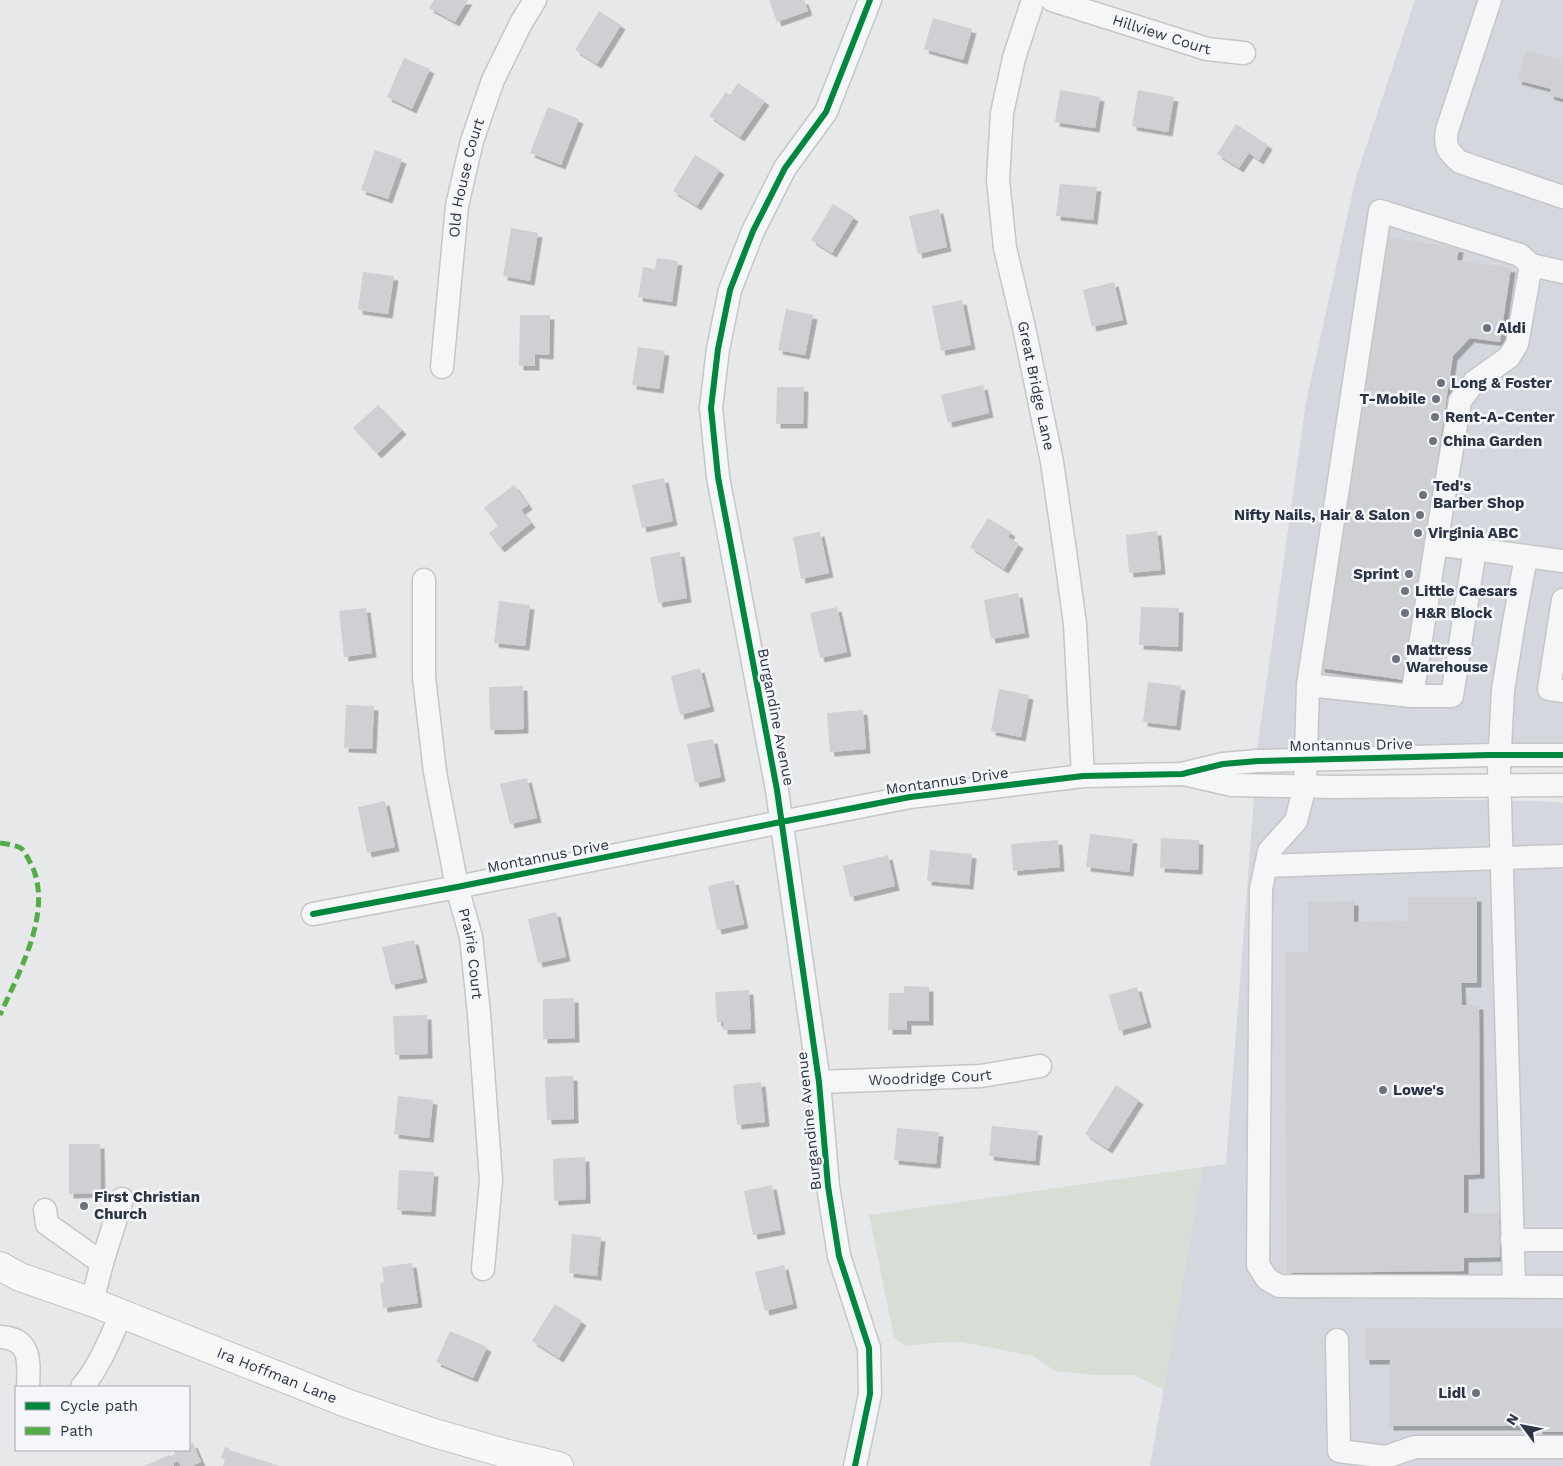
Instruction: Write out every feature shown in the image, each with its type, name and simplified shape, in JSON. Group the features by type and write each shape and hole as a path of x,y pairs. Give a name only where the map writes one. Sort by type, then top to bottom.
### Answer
{"main road":[{"name":"Ira Hoffman Lane","path":"0,1266 20,1277 92,1302 349,1404 434,1433 558,1466"}],"street":[{"name":"Old House Court","path":"442,367 457,206 472,141 493,80 521,23 535,0"},
{"name":"Burgandine Avenue","path":"855,1466 870,1394 869,1348 839,1256 828,1186 819,1082 777,790 718,476 711,408 718,349 730,290 753,231 785,168 826,112 870,0"},
{"name":"Great Bridge Lane","path":"1033,0 1014,58 1002,113 998,180 1005,248 1025,332 1052,462 1063,534 1075,624 1082,776"},
{"name":"Hillview Court","path":"1052,0 1207,49 1244,53"},
{"path":"1490,0 1447,130 1445,138 1447,148 1451,155 1460,162 1563,197"},
{"path":"1563,272 1531,265 1520,255 1380,211 1308,685 1305,786 1296,822 1269,851 1261,890 1258,1265 1267,1279 1279,1286 1563,1287"},
{"path":"1412,696 1460,401 1474,382 1509,357 1517,344 1531,265"},
{"path":"1436,544 1563,562"},
{"path":"1308,685 1412,696 1452,696 1475,549"},
{"path":"1514,1286 1500,755 1503,690 1526,557"},
{"name":"Prairie Court","path":"424,580 424,677 435,772 457,887 471,937 480,1014 491,1180 483,1269"},
{"path":"1563,600 1549,689 1563,691"},
{"name":"Montannus Drive","path":"313,914 910,797 1082,776 1182,774 1235,762 1563,755"},
{"name":"Montannus Drive","path":"1182,774 1232,785 1563,785"},
{"path":"1266,866 1563,856"},
{"name":"Woodridge Court","path":"819,1082 981,1076 1040,1066"},
{"path":"92,1302 122,1199"},
{"path":"45,1210 47,1224 102,1263"},
{"path":"1512,1240 1563,1240"},
{"path":"83,1386 92,1375 106,1349 121,1314"},
{"path":"0,1337 7,1337 18,1342 25,1349 29,1362 28,1386"},
{"path":"1337,1340 1339,1451 1392,1461 1415,1447 1563,1447"}],"shaded area":[{"path":"1415,0 1563,0 1563,746 1257,750 1306,402 1356,177"},
{"path":"1254,797 1541,801 1563,803 1563,1466 1150,1466 1203,1167 1226,1164"},
{"path":"1203,1167 1164,1390 1134,1375 1095,1375 1055,1371 1033,1356 961,1342 905,1346 894,1337 869,1215"}],"building":[{"path":"434,0 468,0 455,22 429,8"},
{"path":"769,0 804,0 808,11 777,22"},
{"path":"599,11 621,25 597,64 575,50"},
{"path":"933,18 972,29 963,60 924,49"},
{"path":"1526,50 1561,60 1563,54 1563,99 1549,95 1551,89 1517,80"},
{"path":"404,58 430,69 412,109 387,97"},
{"path":"738,83 765,101 740,137 709,116 726,92 730,95"},
{"path":"1060,90 1100,97 1095,128 1055,122"},
{"path":"1138,90 1174,97 1168,132 1132,126"},
{"path":"548,107 579,119 561,165 530,153"},
{"path":"1236,124 1268,145 1259,160 1249,153 1239,168 1217,154"},
{"path":"375,150 402,159 388,199 361,190"},
{"path":"695,155 720,170 697,206 673,191"},
{"path":"1060,184 1097,187 1093,220 1056,216"},
{"path":"833,204 854,217 832,253 811,240"},
{"path":"939,209 947,247 918,254 909,216"},
{"path":"511,228 538,233 530,281 503,276"},
{"path":"1385,237 1459,248 1457,260 1511,268 1500,342 1470,338 1453,356 1404,680 1320,668"},
{"path":"657,258 678,261 672,302 638,297 643,267 655,269"},
{"path":"363,272 394,276 388,314 358,310"},
{"path":"1114,282 1123,320 1092,327 1083,290"},
{"path":"962,300 971,345 941,351 932,306"},
{"path":"786,309 813,315 805,355 778,350"},
{"path":"520,315 550,315 549,355 535,354 535,366 519,366"},
{"path":"638,347 665,351 659,389 632,385"},
{"path":"983,385 989,413 948,423 941,395"},
{"path":"777,387 804,387 803,424 776,424"},
{"path":"378,405 402,430 377,454 353,428"},
{"path":"664,478 673,521 642,528 632,485"},
{"path":"514,485 528,505 521,510 531,523 500,548 489,533 498,526 484,508"},
{"path":"988,518 1011,532 1008,537 1019,544 1004,569 970,547"},
{"path":"1157,531 1161,570 1129,573 1126,535"},
{"path":"820,532 829,573 801,579 793,537"},
{"path":"680,552 687,598 658,603 650,557"},
{"path":"1018,593 1025,633 991,639 984,600"},
{"path":"499,601 530,605 525,646 494,643"},
{"path":"837,607 847,652 820,658 810,613"},
{"path":"1141,607 1179,608 1178,647 1139,645"},
{"path":"366,608 372,653 344,657 339,611"},
{"path":"700,668 710,707 680,715 671,676"},
{"path":"1148,682 1181,686 1176,726 1143,722"},
{"path":"523,686 524,729 490,730 489,687"},
{"path":"999,689 1029,695 1021,737 991,731"},
{"path":"346,705 374,706 372,749 344,748"},
{"path":"863,710 866,749 830,752 827,713"},
{"path":"713,739 721,777 695,783 687,744"},
{"path":"527,778 537,818 510,824 500,784"},
{"path":"385,801 395,847 367,853 358,807"},
{"path":"1090,834 1133,839 1129,872 1086,867"},
{"path":"1161,838 1199,840 1198,870 1160,868"},
{"path":"1058,840 1060,867 1013,871 1011,844"},
{"path":"930,850 972,854 969,885 927,881"},
{"path":"888,855 895,886 850,897 843,866"},
{"path":"734,880 744,924 717,930 708,886"},
{"name":"Lowe's","path":"1408,897 1477,897 1477,983 1461,983 1462,1005 1479,1005 1480,1174 1464,1175 1464,1213 1499,1213 1500,1257 1464,1258 1464,1271 1287,1273 1285,952 1308,952 1308,902 1354,901 1354,922 1408,921"},
{"path":"556,912 566,957 538,963 528,919"},
{"path":"414,940 423,978 391,985 382,947"},
{"path":"904,986 929,987 929,1021 907,1021 907,1030 888,1030 889,993 904,993"},
{"path":"1137,987 1147,1023 1119,1031 1109,995"},
{"path":"749,990 751,1029 723,1030 723,1022 717,1022 715,992"},
{"path":"574,998 575,1038 543,1039 543,999"},
{"path":"427,1015 428,1054 395,1055 393,1016"},
{"path":"573,1076 574,1119 547,1120 545,1077"},
{"path":"761,1082 765,1122 737,1125 733,1085"},
{"path":"1116,1085 1139,1100 1108,1149 1085,1134"},
{"path":"398,1096 433,1100 429,1138 394,1134"},
{"path":"992,1126 1038,1131 1035,1161 989,1156"},
{"path":"897,1128 939,1132 936,1164 894,1160"},
{"path":"69,1144 100,1144 101,1193 69,1194"},
{"path":"585,1157 586,1199 554,1201 553,1159"},
{"path":"399,1170 434,1172 431,1212 397,1210"},
{"path":"772,1185 781,1230 753,1235 744,1191"},
{"path":"572,1234 601,1237 597,1276 569,1273"},
{"path":"412,1263 418,1303 383,1308 380,1283 384,1282 382,1267"},
{"path":"784,1265 793,1304 765,1311 755,1272"},
{"path":"555,1304 582,1321 559,1358 532,1341"},
{"name":"Lidl","path":"1365,1328 1563,1328 1563,1432 1538,1432 1538,1426 1389,1426 1390,1360 1365,1360"},
{"path":"450,1331 487,1347 473,1378 436,1362"},
{"path":"193,1443 201,1462 191,1466 181,1466 178,1461 173,1463 174,1466 144,1466 175,1454 174,1451 190,1451 190,1444"},
{"path":"225,1447 229,1448 229,1450 280,1466 223,1466 225,1460 221,1458"}],"marked path":[{"path":"0,843 17,847 25,853 32,866 37,884 39,903 31,942 0,1015"}],"cycle path":[{"path":"855,1466 870,1394 869,1348 839,1256 828,1186 819,1082 777,790 718,477 711,408 718,349 730,290 753,231 785,168 826,112 870,0"},
{"path":"313,914 910,797 1083,776 1182,774 1223,764 1258,761 1563,755"}],"place":[{"name":"Aldi","path":"1487,328"},
{"name":"Long & Foster","path":"1441,383"},
{"name":"T-Mobile","path":"1436,399"},
{"name":"Rent-A-Center","path":"1435,417"},
{"name":"China Garden","path":"1433,441"},
{"name":"Ted's Barber Shop","path":"1423,495"},
{"name":"Nifty Nails, Hair & Salon","path":"1420,515"},
{"name":"Virginia ABC","path":"1418,533"},
{"name":"Sprint","path":"1409,574"},
{"name":"Little Caesars","path":"1405,591"},
{"name":"H&R Block","path":"1405,613"},
{"name":"Mattress Warehouse","path":"1396,659"},
{"name":"Lowe's","path":"1383,1090"},
{"name":"First Christian Church","path":"84,1206"},
{"name":"Lidl","path":"1476,1393"}]}
